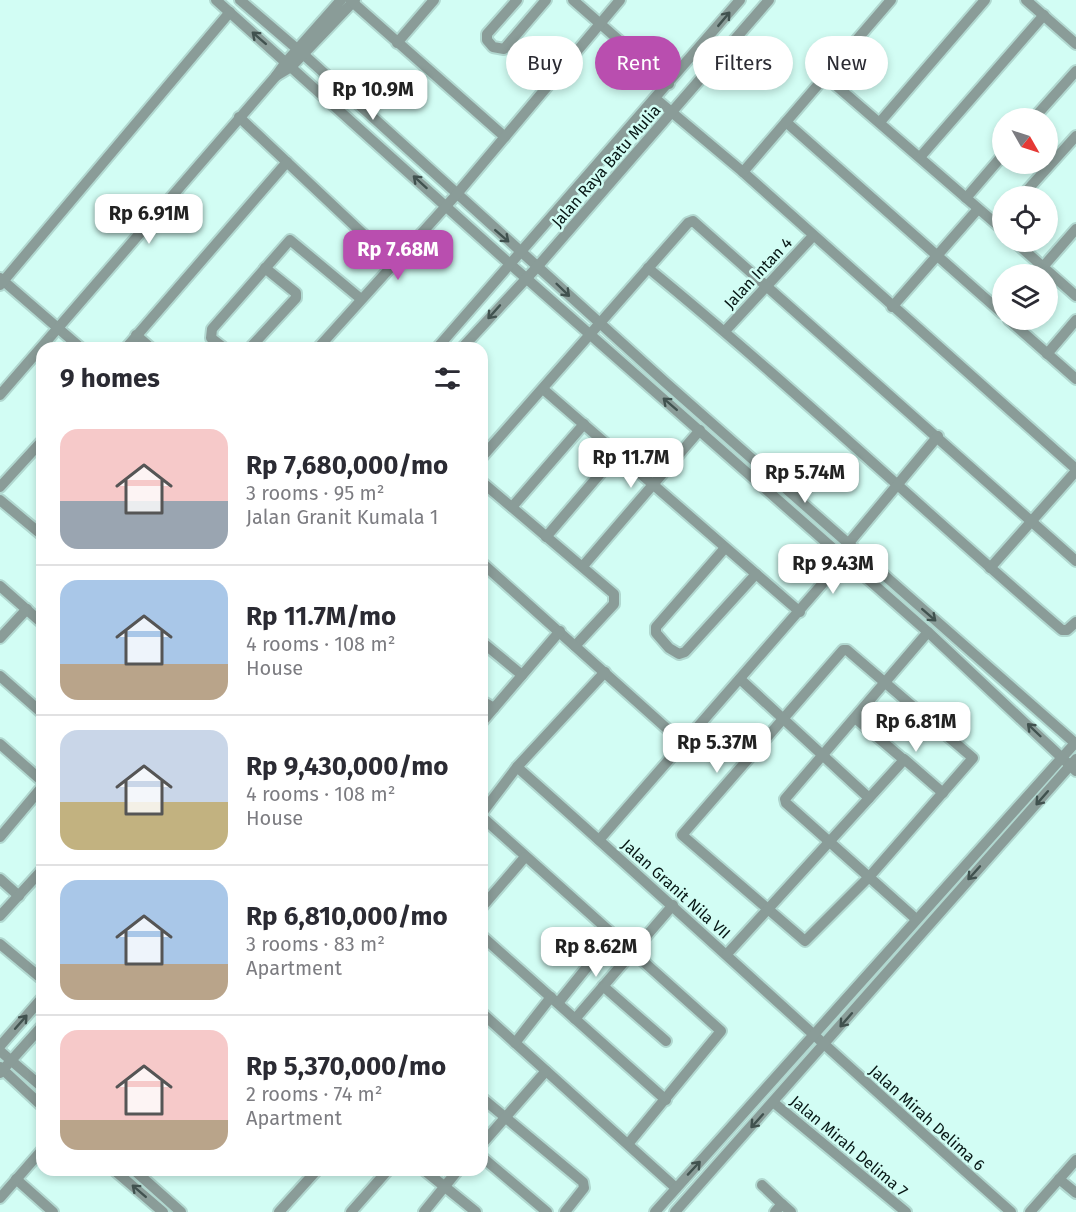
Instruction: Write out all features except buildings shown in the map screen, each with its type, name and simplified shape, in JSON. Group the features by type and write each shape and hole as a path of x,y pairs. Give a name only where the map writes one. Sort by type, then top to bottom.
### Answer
{"street":[{"path":"216,0 510,264 928,632 1062,757 1074,765 928,924 824,1046 675,1212"},
{"path":"240,0 300,51 456,195 848,544 1076,743 655,1212"},
{"path":"397,43 434,0"},
{"path":"517,0 487,34 487,40 493,47 504,49 546,0"},
{"path":"573,0 613,36"},
{"path":"323,342 456,195 620,0"},
{"path":"681,70 740,0"},
{"name":"Jalan Raya Batu Mulia","path":"467,342 673,113 769,0"},
{"path":"860,36 891,0"},
{"path":"880,122 985,0"},
{"path":"1026,0 1076,44"},
{"path":"47,342 239,117 350,1 506,137"},
{"path":"74,342 1,281 230,12"},
{"path":"921,156 1044,15"},
{"path":"1043,108 1076,71"},
{"path":"442,342 664,90"},
{"path":"743,172 813,90"},
{"path":"842,90 992,219"},
{"path":"656,99 743,172 1076,470 990,568"},
{"path":"239,117 395,264"},
{"path":"786,122 992,304"},
{"path":"1031,186 1076,136"},
{"path":"131,342 287,162"},
{"path":"966,198 992,168"},
{"path":"892,307 978,209"},
{"path":"488,450 688,223 693,221 768,285 1076,561"},
{"path":"1046,264 1076,230"},
{"name":"Jalan Intan 4","path":"726,331 813,236"},
{"path":"216,342 211,338 210,333 290,240 361,299"},
{"path":"1025,252 1038,264"},
{"path":"256,342 296,298 296,293 265,268"},
{"path":"648,268 726,331 896,485 1062,630 1067,630 1076,622"},
{"path":"1058,281 1076,296"},
{"path":"1047,354 1076,320"},
{"path":"1020,330 1076,379"},
{"path":"136,335 144,342"},
{"path":"0,395 36,355"},
{"path":"543,389 652,486 800,612"},
{"path":"512,507 584,424"},
{"path":"583,566 700,430"},
{"path":"599,840 800,612 844,559 848,544 938,436"},
{"path":"0,487 36,448"},
{"path":"546,537 617,454"},
{"path":"488,487 611,589 615,598 614,604 575,646"},
{"path":"0,500 36,530"},
{"path":"725,548 656,627 656,633 669,648 679,654 685,652 756,574"},
{"path":"488,568 683,743"},
{"path":"0,586 36,617"},
{"path":"0,638 27,609"},
{"path":"488,715 560,631"},
{"path":"916,919 785,801 928,632"},
{"path":"488,647 522,675"},
{"path":"843,650 847,650 885,683 972,754 971,762 870,876 805,941 682,835 843,650"},
{"path":"488,807 517,767 605,672"},
{"path":"0,676 36,708"},
{"path":"740,679 869,798"},
{"path":"488,704 494,708"},
{"path":"855,717 944,793"},
{"path":"0,744 36,776"},
{"path":"727,954 766,908 904,759"},
{"name":"Jalan Granit Nila VII","path":"517,767 727,954 824,1046"},
{"path":"0,837 36,794"},
{"path":"488,821 525,857 721,1031 628,1144"},
{"path":"488,900 525,857"},
{"path":"0,915 36,877"},
{"path":"0,879 19,896"},
{"path":"575,1019 673,905"},
{"path":"515,1043 613,934"},
{"path":"488,941 666,1100"},
{"path":"0,944 36,974"},
{"path":"603,986 666,1041"},
{"path":"36,1005 0,1049 36,1082"},
{"path":"488,1018 676,1188"},
{"path":"36,1033 1,1070 36,1101"},
{"name":"Jalan Mirah Delima 6","path":"824,1046 1011,1212"},
{"path":"488,1137 546,1071"},
{"name":"Jalan Mirah Delima 7","path":"773,1102 906,1212"},
{"path":"488,1103 582,1182 584,1188 565,1212"},
{"path":"0,1198 36,1157"},
{"path":"1030,1212 1076,1160"},
{"path":"488,1162 547,1212"},
{"path":"121,1176 163,1212"},
{"path":"141,1176 181,1212"},
{"path":"279,1212 311,1176"},
{"path":"351,1212 383,1176"},
{"path":"431,1176 476,1212"},
{"path":"424,1212 453,1176"},
{"path":"16,1179 53,1212"},
{"path":"1059,1179 1076,1193"},
{"path":"762,1185 783,1209"}]}
